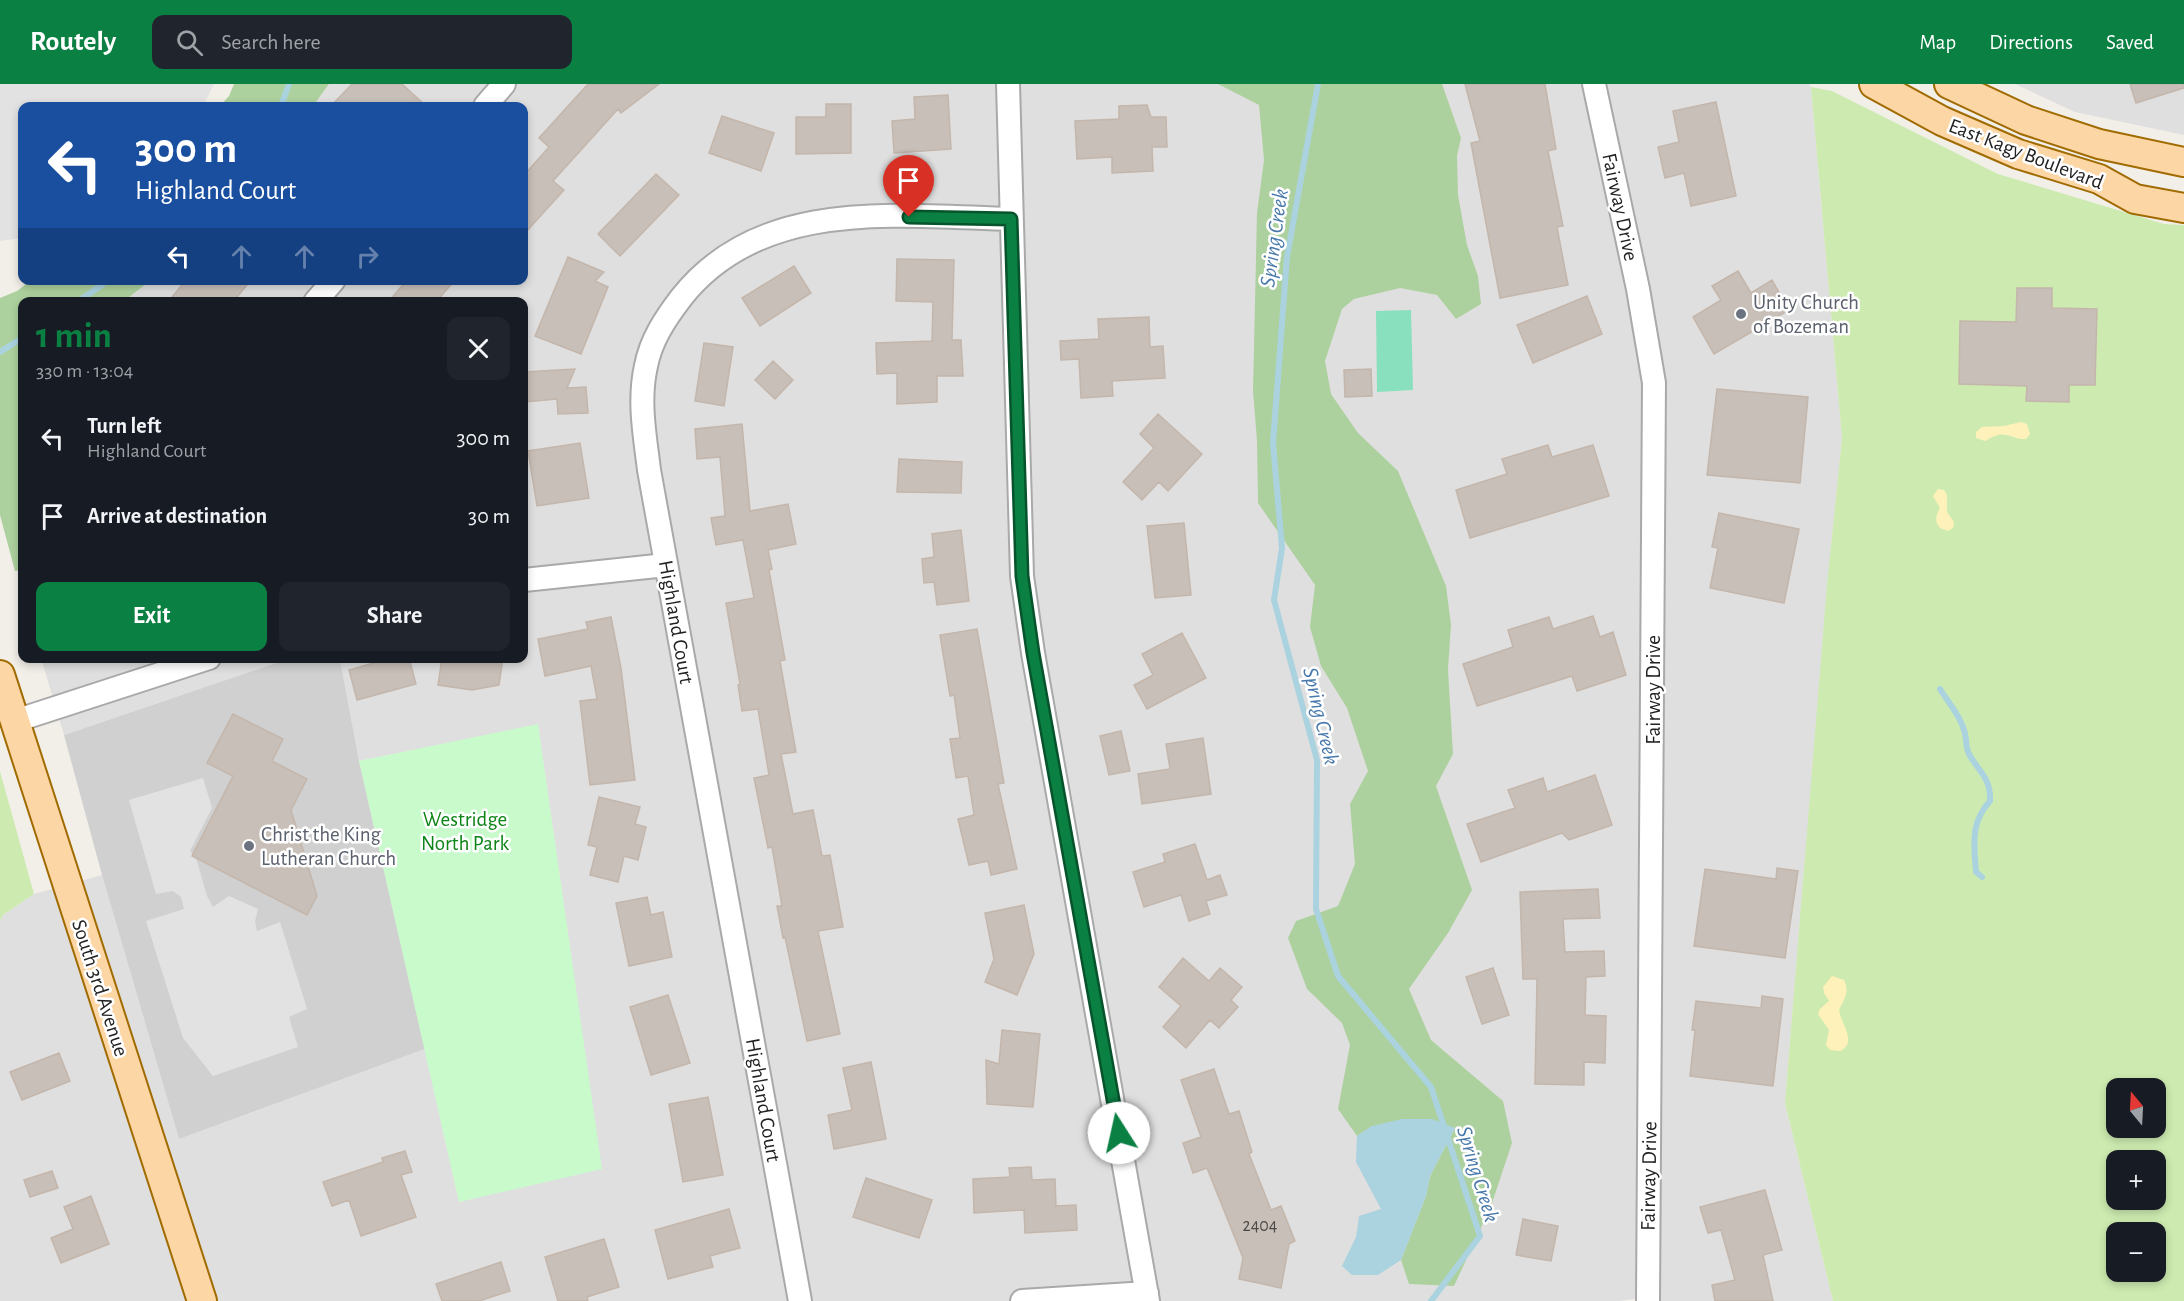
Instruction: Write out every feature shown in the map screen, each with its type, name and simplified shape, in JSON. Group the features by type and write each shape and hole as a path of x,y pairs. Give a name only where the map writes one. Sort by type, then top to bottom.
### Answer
{"main road":[{"name":"East Kagy Boulevard","path":"1874,84 1942,122 2018,154 2099,179 2135,200 2184,207"},
{"name":"East Kagy Boulevard","path":"1949,84 2026,120 2099,144 2184,162"},
{"name":"South 3rd Avenue","path":"0,675 202,1301"}],"street":[{"path":"488,102 504,84"},
{"path":"1008,84 1022,576 1033,653 1148,1297 1022,1301"},
{"name":"Fairway Drive","path":"1594,84 1638,289 1654,383 1648,1301"},
{"name":"Highland Court","path":"800,1301 649,470 642,410 646,366 656,336 672,309 701,276 729,253 748,242 788,227 807,223 888,216 1011,219"},
{"path":"319,297 330,285"},
{"path":"528,580 666,565"},
{"path":"15,722 188,663"}],"shaded area":[{"path":"0,84 214,84 205,102 18,102 18,239 0,241"},
{"path":"329,84 1809,84 1842,438 1785,1103 1833,1301 1639,1301 1639,1298 1620,1301 0,1301 0,921 3,915 34,894 102,875 179,1139 425,1049 459,1201 538,725 359,761 341,663 528,663 528,297 129,297 145,285 528,285 528,102 316,102"},
{"path":"2015,84 2184,84 2184,135 2075,112"},
{"path":"42,663 276,663 64,735"},
{"path":"276,663 341,663 359,761 425,1049 179,1139 64,735"},
{"path":"203,778 212,808 190,851 196,858 207,896 213,907 229,896 258,909 255,921 257,931 280,922 307,1009 289,1017 298,1047 213,1076 183,1038 146,921 184,909 181,897 173,891 156,894 129,800"}],"green space":[{"path":"234,84 329,84 316,102 224,102"},
{"path":"1218,84 1442,84 1461,138 1457,156 1458,195 1467,245 1478,276 1481,304 1456,319 1437,295 1400,288 1354,299 1342,309 1325,361 1331,394 1358,433 1398,471 1446,586 1451,625 1448,669 1453,754 1436,786 1472,890 1448,933 1409,989 1431,1040 1503,1101 1512,1143 1491,1206 1454,1286 1409,1284 1401,1260 1426,1196 1430,1176 1455,1128 1372,1126 1357,1136 1338,1109 1350,1045 1342,1023 1307,989 1288,938 1296,921 1338,906 1355,864 1350,804 1368,771 1347,708 1321,666 1310,627 1315,585 1258,503 1253,391 1257,213 1264,160 1259,105"},
{"path":"1811,87 1832,91 1998,174 2164,224 2184,225 2184,1301 1833,1301 1785,1103 1827,585 1842,438"},
{"path":"25,285 145,285 129,297 18,297 18,571 15,571 0,515 0,298"},
{"path":"1411,310 1413,390 1377,392 1376,311"},
{"name":"Westridge North Park","path":"538,724 602,1169 459,1202 359,761"},
{"path":"0,771 34,894 3,915 0,921"}],"sand":[{"path":"2021,422 2027,424 2030,434 2026,439 2003,434 1985,441 1976,438 1976,432 1982,427 2004,426"},
{"path":"1938,489 1944,490 1947,495 1947,512 1954,522 1953,528 1948,531 1940,528 1936,520 1940,508 1933,496"},
{"path":"1832,976 1844,980 1846,989 1846,996 1839,1010 1848,1043 1840,1051 1830,1050 1826,1045 1829,1030 1818,1014 1829,1001 1823,987"}],"water":[{"path":"1402,1119 1432,1119 1455,1128 1430,1176 1426,1196 1401,1260 1378,1275 1352,1275 1342,1266 1356,1237 1359,1216 1381,1209 1356,1162 1357,1136 1372,1126"}],"building":[{"path":"352,84 402,84 422,102 335,102"},
{"path":"588,84 659,84 621,113 618,109 553,181 564,190 528,230 528,171 549,147 539,138"},
{"path":"1465,84 1545,84 1556,149 1548,151 1563,226 1557,227 1568,285 1500,298 1471,143 1480,141"},
{"path":"2130,84 2184,84 2184,88 2136,103"},
{"path":"948,95 951,149 894,153 892,121 915,119 914,97"},
{"path":"1716,102 1736,196 1691,206 1684,173 1665,178 1658,147 1679,142 1673,111"},
{"path":"826,104 851,104 851,153 796,154 796,117 826,117"},
{"path":"1147,105 1151,117 1166,117 1167,147 1152,147 1153,171 1112,173 1112,157 1077,159 1075,121 1119,119 1119,106"},
{"path":"722,116 774,133 761,171 709,153"},
{"path":"656,174 679,195 620,256 598,234"},
{"path":"568,257 604,272 595,281 608,287 581,354 535,336"},
{"path":"897,259 954,260 952,340 961,340 963,376 937,376 937,402 897,404 897,373 877,374 876,343 932,341 933,302 896,301"},
{"path":"794,266 811,293 760,326 742,298"},
{"name":"Unity Church of Bozeman","path":"1738,271 1751,293 1772,280 1789,310 1714,354 1693,317 1721,300 1712,286"},
{"path":"182,285 247,285 237,297 172,297"},
{"path":"403,285 451,285 440,297 392,297"},
{"path":"2017,288 2052,288 2052,308 2097,309 2095,385 2069,385 2069,402 2026,401 2027,386 1959,384 1960,321 2016,322"},
{"path":"1587,296 1602,334 1533,363 1517,325"},
{"path":"1149,317 1150,347 1163,346 1165,378 1112,381 1113,396 1081,398 1079,359 1061,360 1060,341 1099,339 1098,319"},
{"path":"704,343 733,347 724,406 695,401"},
{"path":"773,361 793,380 775,399 755,380"},
{"path":"575,369 567,388 586,387 588,413 558,414 557,399 528,402 528,372"},
{"path":"1371,369 1372,396 1345,397 1344,370"},
{"path":"1717,389 1808,397 1800,483 1707,475"},
{"path":"1158,414 1202,454 1168,491 1159,482 1142,500 1123,482 1154,448 1140,434"},
{"path":"742,424 750,511 788,504 796,544 768,550 772,569 769,570 785,660 780,661 796,752 781,754 793,814 813,810 822,856 830,855 843,927 818,931 840,1034 807,1041 777,906 782,906 772,847 768,848 754,778 769,775 758,709 742,711 738,685 740,684 726,603 754,598 743,540 716,545 711,518 725,516 720,457 697,459 695,429"},
{"path":"580,443 589,498 537,506 528,451"},
{"path":"1548,445 1552,457 1593,445 1609,496 1470,538 1456,490 1507,474 1502,459"},
{"path":"899,459 962,462 961,493 897,492"},
{"path":"1719,513 1799,529 1784,603 1710,588 1718,548 1712,547"},
{"path":"1184,523 1191,595 1155,598 1147,526"},
{"path":"961,530 969,601 937,605 934,582 924,583 922,559 934,557 932,534"},
{"path":"1593,616 1600,637 1613,632 1626,675 1577,691 1572,676 1477,706 1463,664 1513,647 1508,630 1549,617 1553,629"},
{"path":"611,617 621,668 635,780 590,785 580,701 597,699 591,666 545,676 538,639 588,629 586,622"},
{"path":"977,629 1004,783 998,784 1017,869 991,875 988,861 969,865 958,819 974,815 968,776 956,778 950,739 960,738 954,695 950,696 940,635"},
{"path":"1182,633 1206,678 1147,709 1134,685 1153,675 1142,654"},
{"path":"374,663 410,663 416,684 357,700 349,670"},
{"path":"441,663 502,663 499,685 472,690 438,685"},
{"path":"233,714 283,739 272,761 307,779 291,810 317,896 307,915 192,856 233,776 207,763"},
{"path":"1121,731 1130,771 1109,775 1100,736"},
{"path":"1203,738 1211,794 1142,804 1138,774 1170,769 1166,744"},
{"path":"1595,775 1612,825 1569,840 1562,833 1481,862 1467,824 1515,808 1508,790 1543,778 1547,792"},
{"path":"599,797 640,807 635,824 646,827 638,860 624,856 618,882 590,875 597,847 588,845"},
{"path":"1195,844 1207,880 1220,875 1227,895 1206,901 1210,914 1189,921 1181,895 1144,907 1133,872 1165,862 1163,854"},
{"path":"1777,868 1798,871 1785,958 1694,946 1705,869 1776,879"},
{"path":"1598,889 1600,918 1563,919 1565,952 1604,951 1605,976 1586,977 1585,1015 1606,1016 1605,1063 1584,1062 1584,1085 1535,1084 1537,979 1523,979 1520,892"},
{"path":"647,897 651,915 663,912 672,957 629,966 616,903"},
{"path":"1024,905 1034,954 1017,995 985,982 994,959 985,913"},
{"path":"1183,958 1209,981 1220,968 1242,987 1231,1000 1238,1007 1219,1028 1210,1020 1186,1048 1163,1027 1181,1006 1159,987"},
{"path":"1493,968 1509,1015 1482,1024 1466,977"},
{"path":"668,995 690,1063 651,1075 630,1007"},
{"path":"1762,996 1783,999 1773,1086 1690,1076 1696,1001 1761,1008"},
{"path":"1002,1030 1040,1034 1033,1107 987,1104 986,1060 999,1064"},
{"path":"59,1053 70,1081 22,1100 10,1072"},
{"path":"871,1062 886,1139 834,1149 828,1115 852,1110 843,1068"},
{"path":"1214,1069 1229,1114 1239,1111 1252,1152 1249,1154 1271,1210 1281,1206 1295,1241 1289,1244 1281,1288 1239,1279 1243,1258 1207,1168 1193,1173 1183,1143 1201,1137 1181,1080"},
{"path":"708,1097 723,1175 683,1182 669,1104"},
{"path":"405,1151 412,1172 401,1175 416,1217 361,1236 349,1200 332,1206 323,1182 383,1162 382,1158"},
{"path":"1031,1167 1032,1180 1055,1179 1056,1206 1076,1205 1077,1230 1025,1233 1024,1210 974,1213 973,1179 1010,1177 1009,1168"},
{"path":"52,1171 58,1188 30,1197 24,1180"},
{"path":"866,1178 932,1200 919,1238 853,1217"},
{"path":"1765,1190 1782,1250 1763,1255 1773,1301 1715,1301 1712,1285 1735,1280 1721,1230 1708,1233 1700,1207"},
{"path":"91,1196 109,1244 61,1263 51,1238 73,1229 64,1207"},
{"path":"729,1209 740,1248 710,1256 713,1267 668,1279 655,1230"},
{"path":"1523,1219 1558,1226 1551,1261 1516,1255"},
{"path":"604,1239 619,1287 587,1297 588,1301 558,1301 545,1257"},
{"path":"501,1262 510,1291 479,1301 442,1301 436,1284"}],"waterway":[{"path":"282,102 289,84"},
{"name":"Spring Creek","path":"1318,84 1287,257 1273,443 1282,548 1274,600 1317,760 1316,909 1338,976 1431,1087 1480,1236 1431,1301"},
{"path":"84,297 102,285"},
{"path":"0,352 18,341"},
{"path":"1940,689 1960,719 1969,754 1983,775 1990,793 1990,801 1979,817 1975,834 1976,872 1982,877"}],"place":[{"name":"Unity Church of Bozeman","path":"1741,314"},
{"name":"Christ the King Lutheran Church","path":"249,846"}],"route":[{"path":"909,217 1011,219 1022,576 1033,653 1119,1133"}]}
